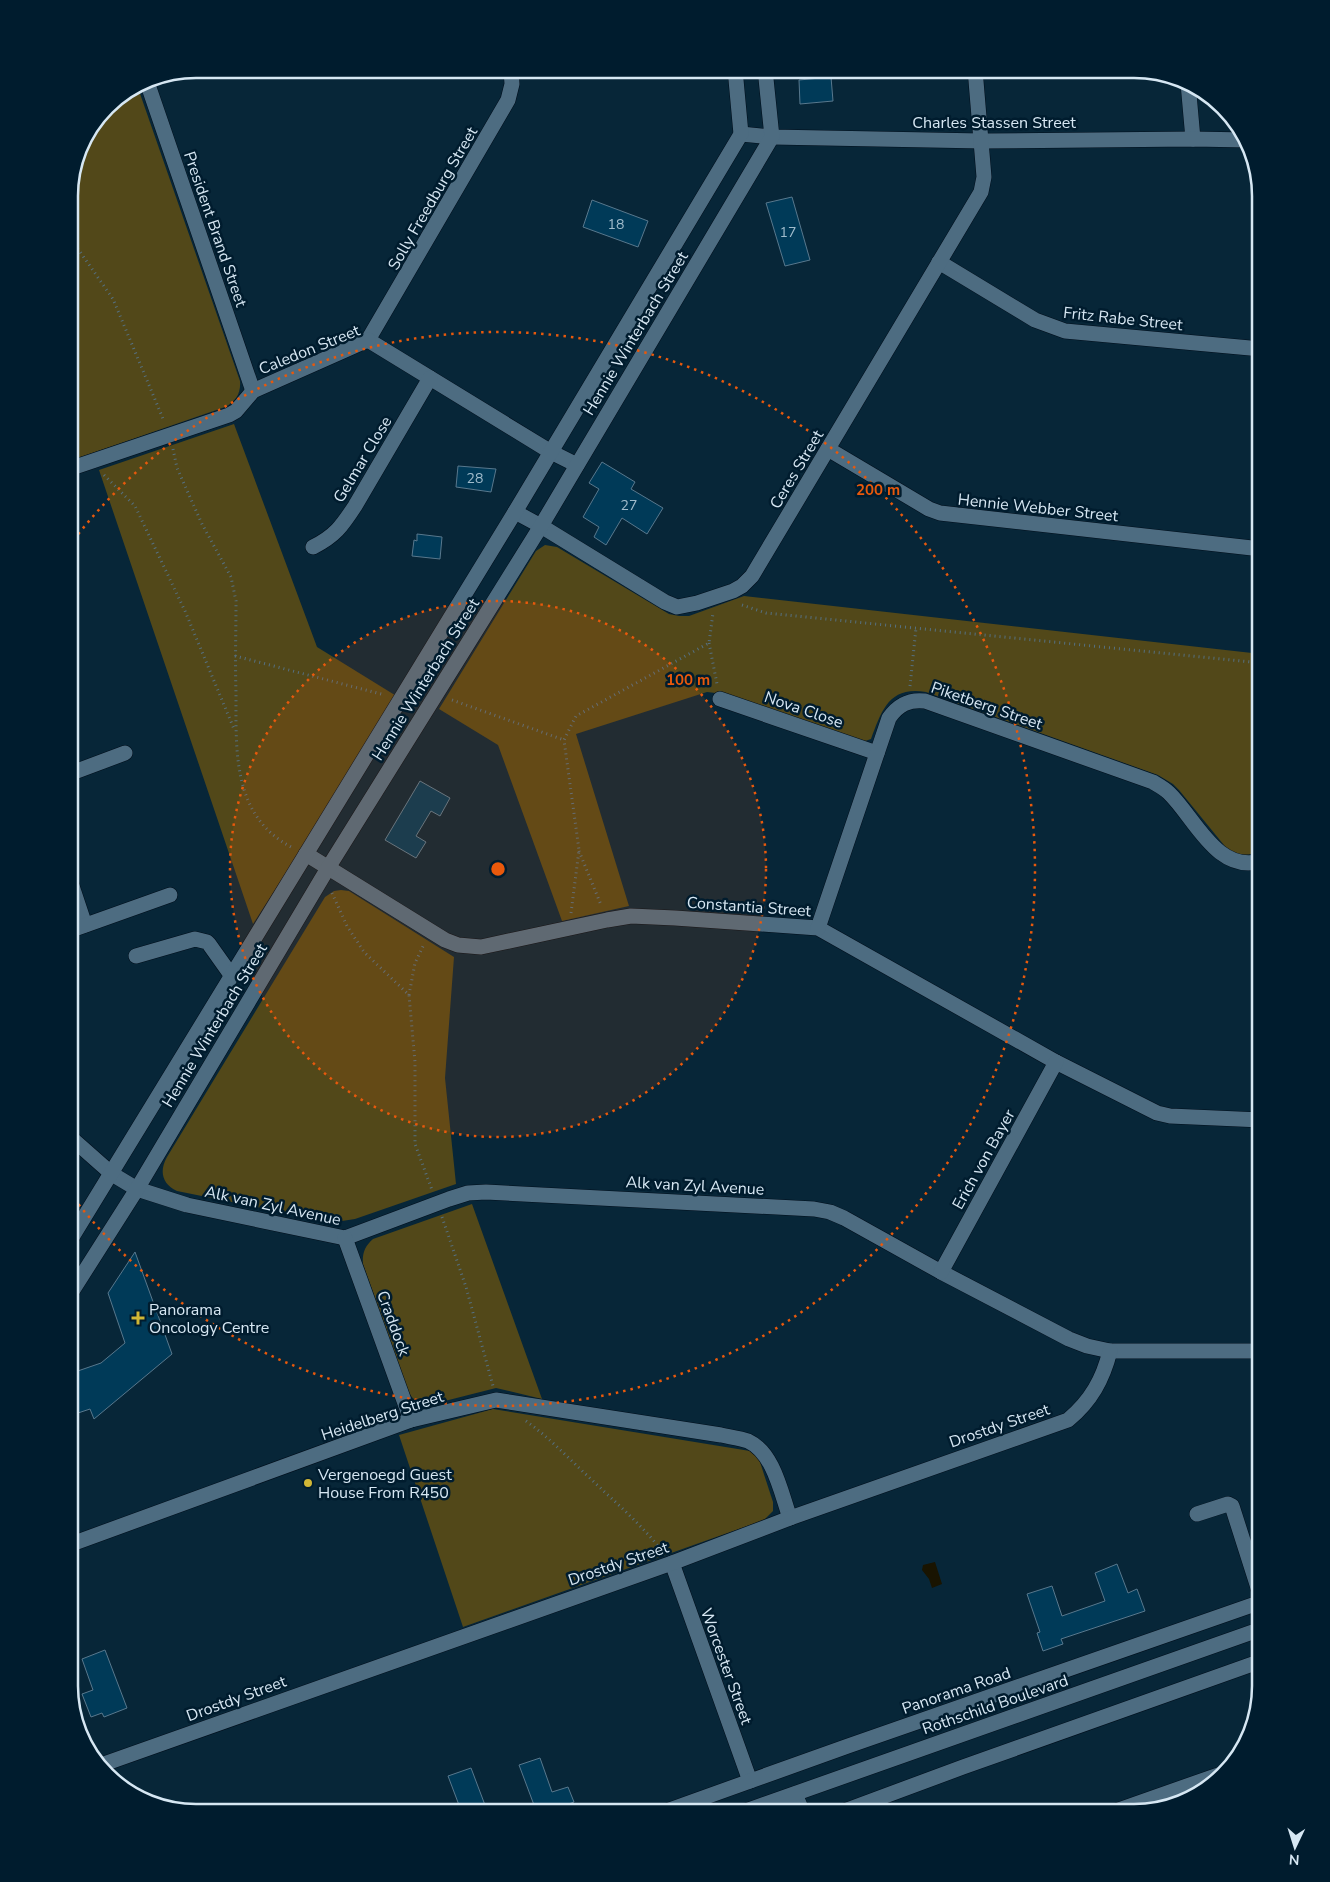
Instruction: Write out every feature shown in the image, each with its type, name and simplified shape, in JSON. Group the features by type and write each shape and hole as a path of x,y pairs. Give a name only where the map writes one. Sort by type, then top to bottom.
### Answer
{"street":[{"name":"Solly Freedburg Street","path":"368,340 508,100 512,78"},
{"path":"736,78 741,134"},
{"path":"766,78 772,137"},
{"name":"Ceres Street","path":"515,512 665,602 677,607 715,597 742,586 752,576 981,192 984,177 976,78"},
{"name":"President Brand Street","path":"149,87 254,391"},
{"path":"1189,91 1193,139"},
{"name":"Charles Stassen Street","path":"741,134 772,137 982,141 1239,140"},
{"name":"Hennie Winterbach Street","path":"78,1228 515,512 741,134"},
{"name":"Hennie Winterbach Street","path":"78,1282 138,1189 328,868 541,526 772,137"},
{"name":"Fritz Rabe Street","path":"939,262 1035,320 1065,331 1252,348"},
{"name":"Caledon Street","path":"78,465 229,415 236,411 254,391 368,340 551,452 577,465"},
{"name":"Gelmar Close","path":"313,547 326,540 341,526 355,506 430,378"},
{"name":"Hennie Webber Street","path":"828,449 929,509 940,513 1252,548"},
{"name":"Nova Close","path":"720,700 877,753"},
{"name":"Piketberg Street","path":"818,928 889,718 894,711 908,702 925,701 1153,782 1168,792 1224,856 1241,863 1252,863"},
{"path":"78,770 125,752"},
{"name":"Constantia Street","path":"306,854 431,931 458,945 482,947 621,917 649,916 818,928 1056,1062 1158,1113 1170,1116 1252,1120"},
{"path":"78,928 170,895"},
{"path":"78,904 85,925"},
{"path":"136,956 195,940 202,940 209,944 231,975"},
{"name":"Erich von Bayer","path":"941,1272 1056,1062"},
{"name":"Alk van Zyl Avenue","path":"78,1144 112,1174 138,1189 187,1205 345,1238 468,1193 486,1192 814,1209 830,1212 844,1218 941,1272 1069,1339 1087,1346 1110,1351 1252,1351"},
{"name":"Craddock","path":"345,1238 410,1420"},
{"name":"Drostdy Street","path":"106,1763 672,1563 790,1518 1068,1420 1077,1412 1096,1388 1105,1369 1110,1351"},
{"name":"Heidelberg Street","path":"78,1542 410,1420 496,1400 722,1435 748,1441 762,1451 772,1468 790,1518"},
{"path":"1197,1514 1228,1504 1232,1506 1252,1569"},
{"name":"Worcester Street","path":"672,1563 750,1781"},
{"name":"Panorama Road","path":"687,1804 1252,1605"},
{"name":"Rothschild Boulevard","path":"766,1804 1252,1631"},
{"path":"864,1804 1252,1664"},
{"path":"1136,1804 1209,1778"},
{"path":"795,1794 799,1804"}],"path":[{"path":"78,249 113,299 170,434 177,468 202,524 231,577 236,600 237,763 245,793 256,815 270,832 290,846 306,854"},
{"path":"89,461 136,506 185,611 236,732"},
{"path":"715,597 709,643 720,700"},
{"path":"740,605 766,612 1252,662"},
{"path":"908,702 916,628"},
{"path":"607,920 579,850 564,740 576,716 709,643"},
{"path":"569,929 579,850"},
{"path":"328,868 332,896 347,926 364,952 409,995"},
{"path":"431,931 415,963 409,995 416,1062 415,1144 466,1287 490,1370 496,1400"},
{"path":"524,1420 538,1430 651,1537 672,1563"}],"shaded area":[{"path":"139,92 240,381 239,393 225,407 78,458 79,180 86,150 97,130 123,102"},
{"path":"234,424 317,647 398,697 253,924 99,470"},
{"path":"545,545 557,547 669,614 679,616 689,616 744,596 1252,653 1252,854 1244,855 1228,850 1179,790 1158,775 926,692 913,691 895,697 883,710 871,739 865,741 724,694 707,692 576,734 629,906 562,921 498,745 439,709 536,551"},
{"path":"334,891 349,891 454,957 445,1078 456,1184 355,1219 342,1221 320,1220 177,1191 168,1185 163,1177 163,1167 167,1157 325,897"},
{"path":"472,1204 542,1399 496,1388 429,1405 418,1402 409,1393 363,1264 365,1250 373,1239"},
{"path":"493,1409 750,1451 759,1459 773,1502 773,1511 764,1520 463,1627 399,1435"},
{"path":"935,1562 942,1584 932,1588 929,1579 922,1570 923,1565"}],"building":[{"path":"831,78 833,101 800,104 799,80"},
{"path":"792,197 810,260 785,266 766,203"},
{"path":"592,200 648,221 638,247 583,227"},
{"path":"602,462 635,482 631,489 663,508 647,534 622,518 606,545 594,537 599,527 583,517 599,489 589,483"},
{"path":"458,466 496,469 491,492 456,487"},
{"path":"417,534 442,537 440,559 412,556 414,540 417,541"},
{"path":"420,781 450,798 440,816 431,811 416,836 426,842 416,858 385,840"},
{"name":"Panorama Oncology Centre","path":"135,1252 172,1354 94,1419 90,1409 78,1413 78,1371 101,1363 125,1343 108,1293"},
{"path":"1117,1564 1128,1593 1137,1589 1145,1611 1061,1639 1063,1644 1043,1651 1037,1633 1040,1632 1027,1594 1052,1586 1062,1616 1105,1601 1095,1573"},
{"path":"105,1650 127,1708 104,1717 102,1713 91,1717 82,1694 93,1690 82,1659"},
{"path":"540,1758 552,1792 568,1787 574,1802 568,1804 534,1804 519,1765"},
{"path":"471,1768 485,1804 459,1804 448,1776"}],"place":[{"name":"Panorama Oncology Centre","path":"138,1318"},
{"name":"Vergenoegd Guest House From R450","path":"308,1483"}]}
